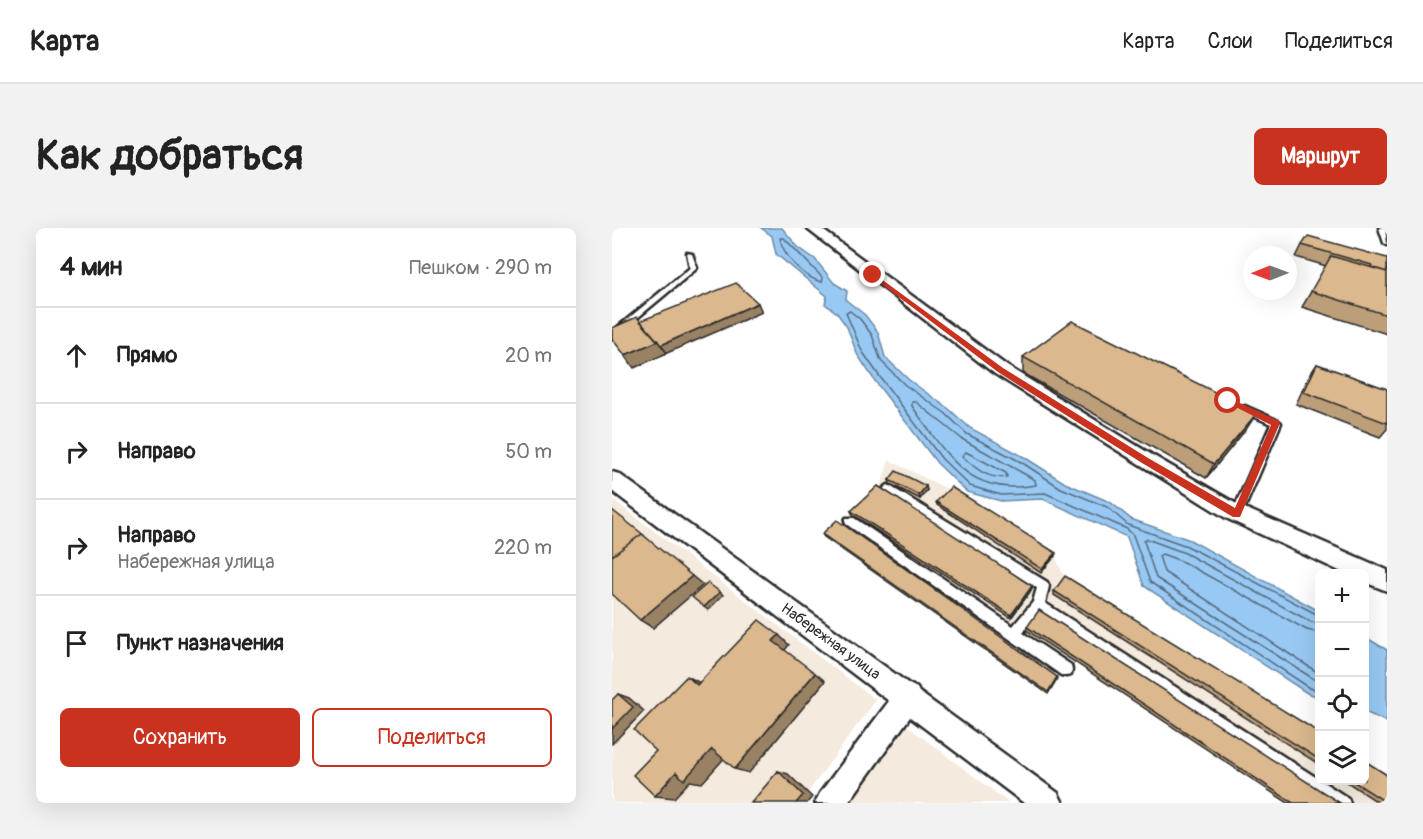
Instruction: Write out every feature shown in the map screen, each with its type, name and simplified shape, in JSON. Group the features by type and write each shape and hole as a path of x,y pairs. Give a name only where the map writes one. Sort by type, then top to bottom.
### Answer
{"street":[{"path":"812,228 1001,370 1145,460 1237,514 1387,581"},
{"name":"Набережная улица","path":"612,480 908,697 1048,803"},
{"path":"830,803 908,697"}],"lane":[{"path":"1382,228 1387,243"},
{"path":"612,337 631,318 694,268 689,254"},
{"path":"1237,514 1276,423 1238,405"},
{"path":"888,489 1043,586 1038,605 1014,634"},
{"path":"850,521 1066,670"},
{"path":"1038,605 1343,803"}],"shaded area":[{"path":"889,460 951,491 1055,556 1065,579 1315,735 1315,785 1369,785 1387,803 1288,803 1070,659 1048,694 824,537 880,490"},
{"path":"612,499 876,700 800,803 612,803"},
{"path":"902,722 1009,803 845,803"}],"water":[{"path":"761,228 782,228 798,247 815,259 834,283 847,291 846,300 865,315 878,332 885,357 909,380 949,409 970,428 1024,457 1065,483 1110,502 1131,519 1190,540 1315,609 1315,696 1307,693 1144,586 1127,537 1043,499 1001,501 967,492 937,463 875,381 857,354 847,327 837,313 825,304 827,296 776,254 772,236"},
{"path":"1369,639 1387,650 1387,722 1369,714"}],"building":[{"path":"1308,236 1387,258 1387,272 1371,267 1372,265 1302,245"},
{"path":"1331,256 1387,272 1387,315 1311,291"},
{"path":"736,283 758,303 661,345 640,321"},
{"path":"637,317 658,341 625,355 612,339 612,328"},
{"path":"1072,321 1257,413 1214,464 1023,357"},
{"path":"1317,364 1387,389 1387,423 1304,392"},
{"path":"896,471 926,486 919,495 889,480"},
{"path":"878,486 1032,586 1011,615 851,511"},
{"path":"951,487 1056,553 1042,569 936,502"},
{"path":"612,510 645,536 642,534 612,556"},
{"path":"837,520 1057,677 1048,692 822,534"},
{"path":"642,534 692,576 640,620 612,594 612,556"},
{"path":"1065,576 1315,730 1315,757 1054,591"},
{"path":"708,583 720,592 704,607 692,597"},
{"path":"1039,610 1340,803 1293,803 1027,627"},
{"path":"759,620 779,635 773,641 815,673 735,769 712,749 684,780 676,772 655,796 633,775 656,751 634,730 687,676 697,685"},
{"path":"618,694 633,707 612,729 612,700"},
{"path":"1369,764 1387,775 1387,803 1359,785 1369,785"},
{"path":"778,771 803,795 796,803 751,803"}],"route":[{"path":"873,275 1001,370 1145,460 1237,514 1276,423 1228,401"}]}
